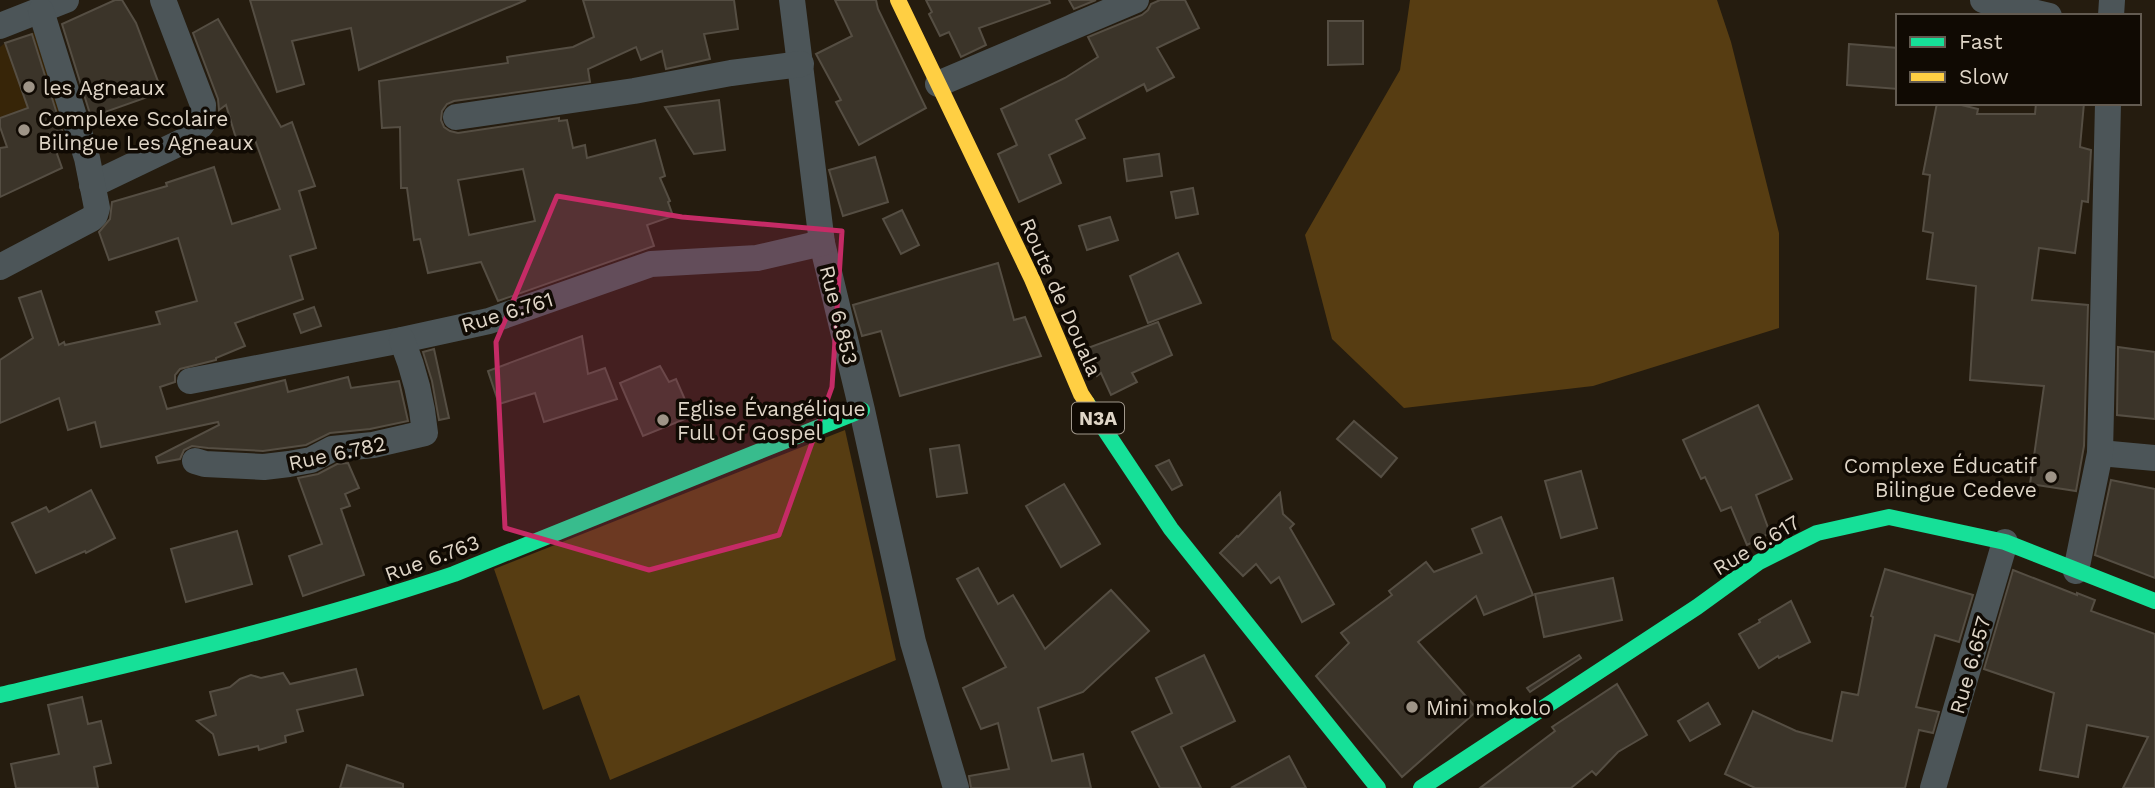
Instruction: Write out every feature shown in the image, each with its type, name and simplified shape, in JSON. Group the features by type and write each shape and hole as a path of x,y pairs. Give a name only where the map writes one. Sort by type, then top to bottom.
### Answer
{"main road":[{"name":"Route de Douala","path":"898,0 1031,279 1082,394 1171,529 1378,788"},
{"name":"Rue 6.763","path":"0,695 313,619 391,596 862,410"},
{"name":"Rue 6.617","path":"1421,788 1697,607 1759,562 1817,533 1889,517 2005,542 2155,601"}],"street":[{"path":"0,26 66,0"},
{"path":"92,185 190,138 202,124 203,105 163,0"},
{"name":"Rue 6.853","path":"792,0 822,243 914,642 956,788"},
{"path":"938,84 1136,0"},
{"path":"1983,0 2041,14"},
{"path":"0,267 95,215 97,208 87,158 41,11"},
{"path":"456,117 801,64"},
{"path":"2076,571 2100,453 2108,105"},
{"name":"Rue 6.761","path":"190,382 402,341 502,317 651,264 757,258 822,243"},
{"name":"Rue 6.782","path":"195,461 205,464 264,467 289,464 311,460 332,449 373,445 425,433 413,368 402,341"},
{"path":"2100,453 2155,458"},
{"name":"Rue 6.657","path":"1933,788 2005,542"}],"highlighted area":[{"path":"557,196 682,217 842,231 832,387 779,535 649,570 505,528 496,342"}],"shaded area":[{"path":"1410,0 1717,0 1731,42 1779,233 1779,328 1593,386 1404,408 1332,339 1305,235 1400,70"},
{"name":"les Agneaux","path":"38,31 72,126 8,148 0,127 0,47"},
{"path":"845,430 896,660 610,780 579,695 543,710 494,569"}],"building":[{"path":"115,0 122,0 136,23 162,92 91,117 62,24"},
{"path":"250,0 526,0 359,70 351,28 292,41 304,84 277,92"},
{"path":"583,0 734,0 738,29 704,34 710,59 666,69 662,51 641,60 636,47 588,69 590,82 454,101 447,104 442,111 441,120 444,127 458,133 559,118 559,121 567,120 573,148 585,145 587,158 655,140 665,176 660,178 673,216 647,225 654,246 498,301 481,262 428,273 420,239 414,240 407,188 401,188 400,127 382,128 379,81 508,63 507,57 573,47 594,37","holes":["523,169 535,221 469,235 458,180"]},
{"path":"835,0 876,0 926,108 859,145 836,102 841,100 816,54 852,36"},
{"path":"926,0 1049,0 1050,3 979,28 986,45 961,57 949,32 940,36 929,14 932,12"},
{"path":"1069,0 1096,0 1074,9"},
{"path":"1160,0 1185,0 1199,28 1157,48 1174,77 1147,91 1144,84 1076,120 1085,138 1049,155 1061,183 1019,202 998,154 1017,145 1001,109 1065,78 1098,57 1088,37 1142,15 1151,4"},
{"path":"218,19 281,127 292,122 315,186 299,191 316,248 290,256 303,299 235,323 245,346 216,360 180,369 175,375 175,382 160,387 167,409 285,380 288,392 348,377 351,388 399,381 408,421 370,429 330,433 306,445 263,451 192,446 184,450 180,459 158,463 156,457 219,425 218,422 101,447 95,422 68,430 59,398 0,423 0,360 33,338 19,298 41,291 59,345 160,324 156,312 197,301 178,238 109,260 99,232 110,219 112,202 167,186 166,183 214,167 232,224 280,209 255,140 238,145 226,105 219,110 218,99 193,33"},
{"path":"1328,21 1363,21 1363,64 1328,65"},
{"name":"les Agneaux","path":"32,34 62,130 50,134 62,168 0,197 0,148 7,147 0,127 0,118 28,108 5,43"},
{"path":"1849,44 1896,48 1896,89 1847,85"},
{"path":"719,100 725,150 694,154 665,107"},
{"path":"1937,105 1961,105 1978,109 1977,114 2035,114 2036,105 2084,105 2080,147 2091,150 2088,202 2082,201 2075,253 2039,248 2032,300 2088,305 2084,446 2076,491 2030,484 2044,386 1970,380 1976,286 1927,279 1933,233 1923,231 1930,175 1923,174"},
{"path":"1159,154 1162,176 1127,181 1124,159"},
{"path":"875,157 888,202 843,216 829,170"},
{"path":"1193,188 1198,214 1176,218 1171,192"},
{"path":"902,210 919,245 901,254 883,219"},
{"path":"1110,217 1118,240 1087,250 1079,226"},
{"path":"1178,253 1201,303 1148,323 1130,276"},
{"path":"998,263 1014,320 1025,317 1041,356 900,396 881,331 862,336 853,305"},
{"path":"314,307 321,326 301,333 294,314"},
{"path":"1158,322 1172,355 1132,373 1137,382 1111,395 1101,373 1097,376 1085,349"},
{"path":"582,336 588,374 605,368 617,399 544,422 535,393 499,404 488,371"},
{"path":"2118,347 2155,352 2155,419 2117,415"},
{"path":"434,349 449,418 439,420 432,381 423,352"},
{"path":"660,366 669,382 676,379 686,402 679,405 685,419 643,436 620,383"},
{"path":"1758,405 1792,479 1756,495 1770,533 1747,545 1731,507 1721,511 1705,477 1701,479 1683,440"},
{"path":"1354,421 1397,458 1381,477 1337,439"},
{"path":"959,445 967,493 937,497 930,449"},
{"path":"1169,460 1182,485 1172,490 1156,466"},
{"path":"348,463 359,488 345,494 350,506 341,509 364,575 303,596 289,556 322,544 298,478 318,474 337,464"},
{"path":"1581,471 1597,528 1561,538 1545,481"},
{"path":"2111,480 2155,489 2155,578 2095,555"},
{"path":"1064,484 1100,544 1061,567 1026,506"},
{"path":"91,490 115,538 36,573 12,523 46,507 49,512"},
{"path":"1280,493 1283,514 1294,524 1290,528 1334,604 1302,622 1279,577 1271,583 1256,564 1243,576 1220,553"},
{"path":"1501,517 1533,595 1484,615 1476,596 1418,642 1478,710 1402,777 1316,676 1349,643 1341,633 1392,595 1389,591 1426,562 1434,572 1482,553 1472,529"},
{"path":"237,531 252,584 186,602 171,549"},
{"path":"978,568 998,604 1013,595 1045,649 1111,590 1149,631 1083,692 1038,708 1052,761 1083,754 1091,788 971,788 969,776 1009,769 998,723 981,729 963,688 1006,667 957,579"},
{"path":"1885,569 1973,595 1959,642 1935,635 1916,707 1939,712 1933,733 1919,730 1905,788 1755,788 1725,774 1753,711 1796,731 1832,741 1842,692 1858,695 1873,617 1871,616"},
{"path":"2013,570 2095,600 2091,611 2155,634 2155,788 2123,788 2148,737 2087,725 2078,777 2040,770 2054,693 1984,669"},
{"path":"1613,578 1622,620 1544,637 1535,594"},
{"path":"1791,601 1810,642 1759,668 1739,634"},
{"path":"1204,655 1235,721 1181,747 1201,788 1160,788 1132,732 1172,713 1156,678"},
{"path":"1579,655 1581,658 1530,692 1527,688"},
{"path":"356,669 363,695 297,710 303,731 285,736 286,742 259,750 258,746 219,755 213,734 197,721 216,715 210,692 230,687 251,675 261,678 283,673 290,684"},
{"path":"1617,684 1647,735 1618,752 1596,775 1592,771 1571,788 1480,788 1555,731 1552,727"},
{"path":"82,697 88,724 101,721 111,763 94,767 98,788 16,788 11,764 59,754 48,705"},
{"path":"1708,703 1720,724 1690,741 1678,721"},
{"path":"1289,756 1306,788 1231,788"},
{"path":"347,765 403,784 403,788 340,788"}],"traffic: fast":[{"path":"1087,403 1171,529 1378,788"},
{"path":"0,695 285,625 454,574 862,410"},
{"path":"1421,788 1697,607 1759,562 1817,533 1889,517 2005,542 2155,601"}],"traffic: slow":[{"path":"898,0 1032,279 1087,403"}],"place":[{"name":"les Agneaux","path":"29,87"},
{"name":"Complexe Scolaire Bilingue Les Agneaux","path":"24,130"},
{"name":"Eglise Évangélique Full Of Gospel","path":"663,420"},
{"name":"Complexe Éducatif Bilingue Cedeve","path":"2051,477"},
{"name":"Mini mokolo","path":"1412,707"}]}
